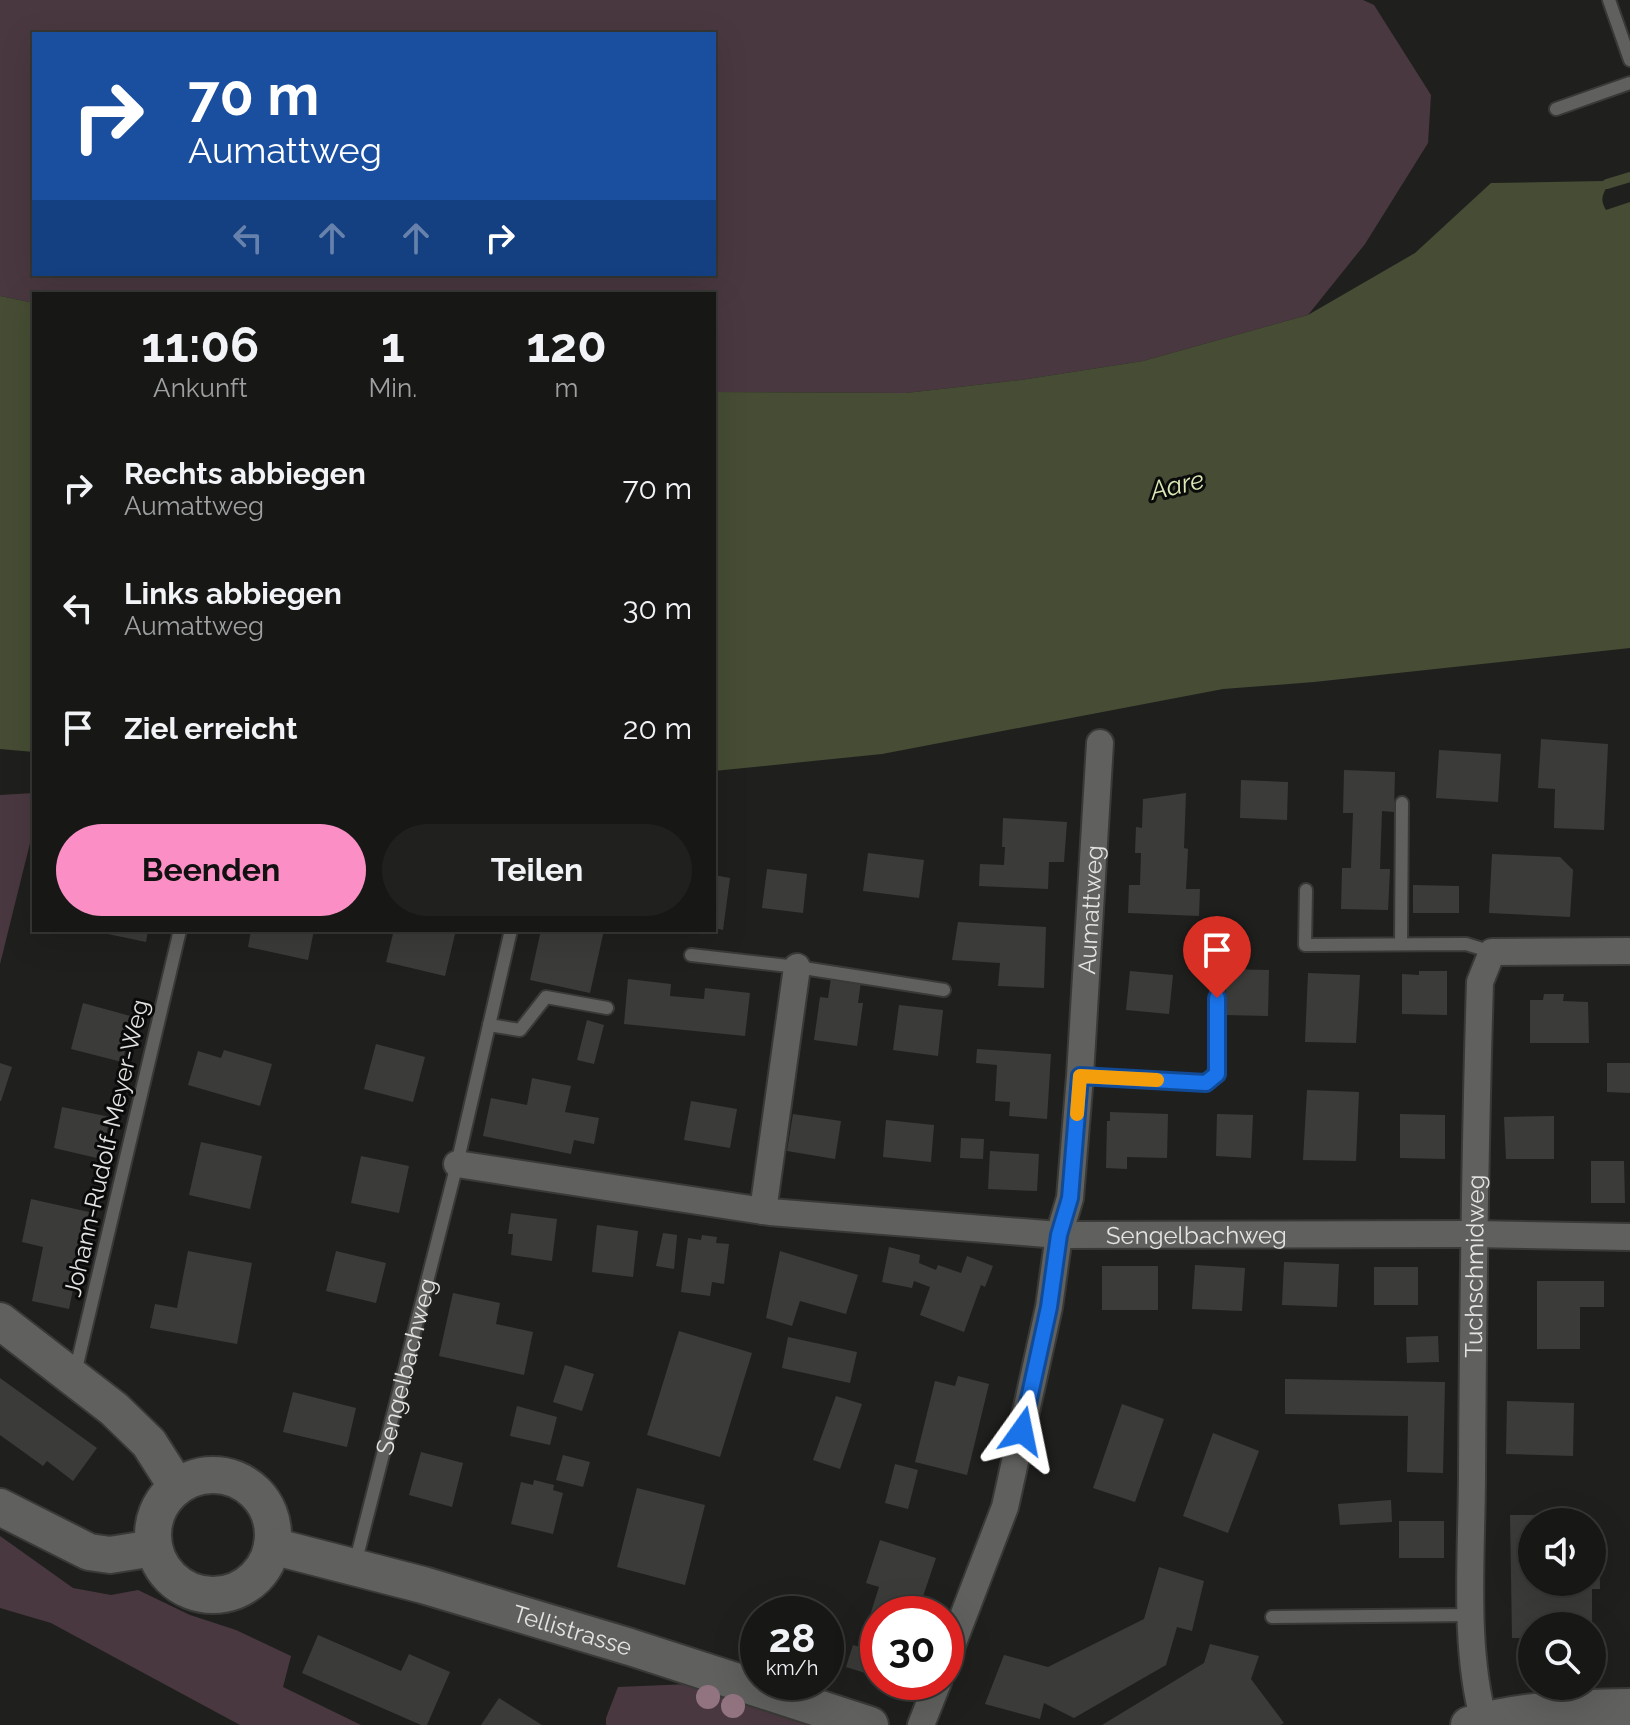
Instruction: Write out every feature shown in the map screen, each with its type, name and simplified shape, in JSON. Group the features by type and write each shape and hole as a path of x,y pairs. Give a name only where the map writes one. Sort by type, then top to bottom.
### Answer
{"main road":[{"path":"0,1321 114,1409 149,1443 177,1487"},
{"path":"203,1476 231,1478 244,1484 265,1504 273,1532 272,1546 260,1571 240,1588 223,1594 205,1595 187,1589 172,1579 161,1565 154,1548 154,1521 166,1496 177,1487 203,1476"},
{"path":"0,1507 89,1552 110,1555 154,1548"},
{"name":"Tellistrasse","path":"272,1546 630,1647 870,1725"},
{"path":"1477,1723 1507,1714 1630,1707"}],"street":[{"name":"Aumattweg","path":"964,1614 1005,1507 1049,1307 1059,1235 1070,1198 1100,743"},
{"path":"1492,952 1630,951"},
{"name":"Tuchschmidweg","path":"1477,1723 1472,1615 1473,1234 1480,982 1492,952"},
{"path":"763,1211 797,967"},
{"name":"Sengelbachweg","path":"457,1164 763,1211 1059,1235 1473,1234 1630,1237"},
{"path":"921,1725 931,1700"}],"lane":[{"path":"1609,0 1630,60"},
{"path":"1556,109 1630,83"},
{"path":"1401,944 1402,803"},
{"path":"1306,890 1305,945 1466,944 1492,952"},
{"name":"Johann-Rudolf-Meyer-Weg","path":"74,1376 180,932"},
{"name":"Sengelbachweg","path":"354,1567 457,1164 511,932"},
{"path":"691,955 797,967 944,990"},
{"path":"1080,1076 1206,1083 1217,1074 1217,973"},
{"path":"489,1025 520,1030 546,997 607,1008"},
{"path":"1272,1617 1472,1615"}],"shaded area":[{"path":"0,0 1363,0 1374,5 1431,95 1428,143 1365,244 1308,315 1143,361 1021,380 906,393 716,392 716,292 32,292 32,303 0,296"},
{"path":"32,793 32,835 0,964 0,795"},
{"path":"0,1536 73,1588 111,1595 138,1590 291,1656 283,1687 361,1725 240,1725 51,1623 0,1608"},
{"path":"690,1684 808,1725 606,1725 618,1687"}],"water":[{"name":"Aare","path":"1603,181 1608,185 1602,198 1606,210 1630,202 1630,648 1223,689 882,754 716,771 716,392 906,393 1021,380 1143,361 1308,315 1415,253 1491,183"},
{"path":"0,296 32,303 32,752 0,749"}],"building":[{"path":"1541,739 1608,744 1604,830 1554,828 1555,789 1538,788"},
{"path":"1439,750 1501,754 1498,802 1436,798"},
{"path":"1344,770 1395,772 1394,812 1382,811 1380,869 1390,869 1388,910 1341,909 1342,868 1351,868 1353,813 1343,813"},
{"path":"1241,780 1288,782 1287,820 1240,818"},
{"path":"1186,793 1186,889 1200,889 1199,916 1128,913 1129,885 1140,885 1141,853 1135,853 1136,827 1142,828 1143,799"},
{"path":"1003,818 1067,822 1064,862 1049,862 1048,889 979,886 980,864 1004,865"},
{"path":"868,853 924,860 919,898 863,891"},
{"path":"1492,854 1560,857 1573,870 1570,917 1489,913"},
{"path":"767,869 807,874 803,913 762,908"},
{"path":"716,875 730,878 723,930 716,928"},
{"path":"1413,885 1459,886 1459,913 1413,913"},
{"path":"958,922 1046,927 1044,988 998,986 1000,963 952,960"},
{"path":"103,932 148,932 146,942"},
{"path":"251,932 314,932 308,960 248,947"},
{"path":"394,932 456,932 445,976 386,962"},
{"path":"541,932 604,932 590,993 530,980"},
{"path":"1226,969 1269,970 1268,1016 1225,1015"},
{"path":"1130,971 1173,975 1169,1014 1126,1010"},
{"path":"1419,971 1447,971 1447,1015 1402,1014 1402,974 1419,975"},
{"path":"1308,973 1360,975 1356,1043 1305,1042"},
{"path":"831,978 861,982 858,1003 863,1003 857,1046 814,1040 820,997 828,998"},
{"path":"628,979 671,984 670,996 704,999 705,988 750,993 745,1036 624,1024"},
{"path":"1544,994 1564,994 1563,1001 1588,1002 1589,1043 1530,1043 1530,1000 1543,1000"},
{"path":"83,1003 134,1017 122,1062 71,1049"},
{"path":"899,1005 943,1010 938,1056 893,1050"},
{"path":"587,1020 604,1025 594,1064 577,1060"},
{"path":"376,1044 425,1057 413,1102 364,1089"},
{"path":"977,1049 1051,1054 1047,1119 1009,1116 1010,1102 995,1101 997,1065 976,1063"},
{"path":"224,1050 272,1064 260,1106 188,1085 198,1051 221,1058"},
{"path":"0,1063 12,1067 1,1101 0,1101"},
{"path":"1607,1063 1630,1063 1630,1093 1607,1092"},
{"path":"532,1078 571,1086 565,1112 599,1118 594,1144 574,1140 571,1154 483,1136 491,1098 527,1105"},
{"path":"1307,1090 1359,1092 1356,1161 1303,1160"},
{"path":"691,1101 737,1109 730,1148 684,1140"},
{"path":"62,1107 110,1117 101,1159 54,1148"},
{"path":"1110,1112 1168,1114 1167,1158 1127,1157 1127,1169 1106,1168"},
{"path":"793,1114 841,1121 835,1159 787,1151"},
{"path":"1217,1114 1253,1115 1251,1158 1216,1156"},
{"path":"1400,1114 1445,1115 1445,1159 1400,1158"},
{"path":"1554,1116 1554,1159 1506,1159 1504,1117"},
{"path":"886,1120 934,1125 931,1162 883,1157"},
{"path":"961,1138 984,1139 983,1159 960,1158"},
{"path":"201,1142 262,1156 250,1209 189,1195"},
{"path":"990,1151 1039,1154 1037,1191 988,1189"},
{"path":"361,1156 409,1166 399,1213 351,1203"},
{"path":"1591,1161 1624,1161 1625,1203 1591,1203"},
{"path":"31,1199 89,1212 69,1309 32,1301 43,1247 22,1242"},
{"path":"511,1213 557,1219 552,1261 511,1255 513,1234 508,1234"},
{"path":"597,1225 638,1231 633,1277 592,1272"},
{"path":"663,1233 677,1235 674,1269 656,1266"},
{"path":"702,1235 717,1237 716,1243 729,1244 724,1284 712,1282 710,1296 681,1292 688,1238 701,1240"},
{"path":"889,1247 920,1255 919,1263 936,1270 938,1265 961,1273 967,1256 993,1266 985,1287 981,1285 964,1332 920,1315 930,1287 914,1281 912,1288 882,1282"},
{"path":"188,1251 252,1263 237,1344 150,1328 155,1304 177,1308"},
{"path":"336,1251 386,1263 376,1303 326,1291"},
{"path":"780,1251 858,1275 846,1314 800,1301 792,1326 766,1318"},
{"path":"1284,1262 1339,1264 1337,1307 1282,1305"},
{"path":"1195,1265 1245,1268 1242,1311 1192,1309"},
{"path":"1102,1266 1158,1266 1158,1310 1102,1310"},
{"path":"1374,1267 1418,1267 1418,1305 1374,1305"},
{"path":"1537,1281 1604,1281 1604,1307 1580,1307 1580,1349 1537,1349"},
{"path":"453,1293 500,1303 496,1324 533,1332 524,1375 439,1356"},
{"path":"679,1331 752,1353 720,1457 647,1435"},
{"path":"1438,1336 1439,1362 1407,1363 1406,1337"},
{"path":"788,1337 857,1352 850,1383 782,1368"},
{"path":"565,1365 594,1374 582,1411 553,1402"},
{"path":"958,1376 989,1384 967,1475 915,1462 935,1381 955,1386"},
{"path":"0,1378 97,1448 73,1481 47,1461 43,1466 0,1435"},
{"path":"1285,1379 1445,1382 1443,1473 1407,1472 1408,1416 1285,1414"},
{"path":"293,1392 356,1408 347,1447 283,1432"},
{"path":"836,1396 862,1404 840,1469 813,1460"},
{"path":"1507,1401 1574,1403 1573,1456 1506,1454"},
{"path":"1122,1404 1164,1419 1135,1502 1093,1488"},
{"path":"517,1406 557,1417 550,1445 510,1436"},
{"path":"1213,1433 1259,1451 1228,1533 1183,1516"},
{"path":"421,1452 463,1463 452,1507 409,1495"},
{"path":"563,1455 590,1462 583,1487 556,1480"},
{"path":"895,1464 918,1470 908,1509 885,1503"},
{"path":"534,1480 554,1485 553,1490 563,1493 553,1534 511,1524 521,1482 533,1485"},
{"path":"637,1488 705,1505 685,1585 617,1567"},
{"path":"1391,1500 1392,1522 1340,1525 1338,1504"},
{"path":"1510,1515 1518,1515 1518,1596 1592,1596 1592,1612 1518,1612 1518,1638 1512,1638"},
{"path":"1399,1521 1444,1521 1444,1558 1399,1558"},
{"path":"880,1540 936,1558 923,1596 876,1596 879,1587 866,1583"},
{"path":"1159,1567 1204,1581 1192,1631 1177,1627 1166,1665 1074,1718 1044,1703 1040,1719 985,1704 1004,1655 1048,1667 1144,1619"},
{"path":"318,1635 401,1671 409,1654 450,1672 427,1725 302,1673"},
{"path":"1210,1644 1259,1656 1251,1679 1284,1723 1102,1725 1204,1663"},
{"path":"853,1645 860,1647 860,1671 846,1667"},
{"path":"499,1698 542,1725 481,1725"}],"waterway":[{"path":"1607,184 1630,177"}],"slow traffic":[{"path":"1077,1114 1080,1076 1157,1080"}],"route":[{"path":"1022,1431 1049,1307 1059,1235 1070,1198 1080,1076 1206,1083 1217,1074 1217,998"}]}
